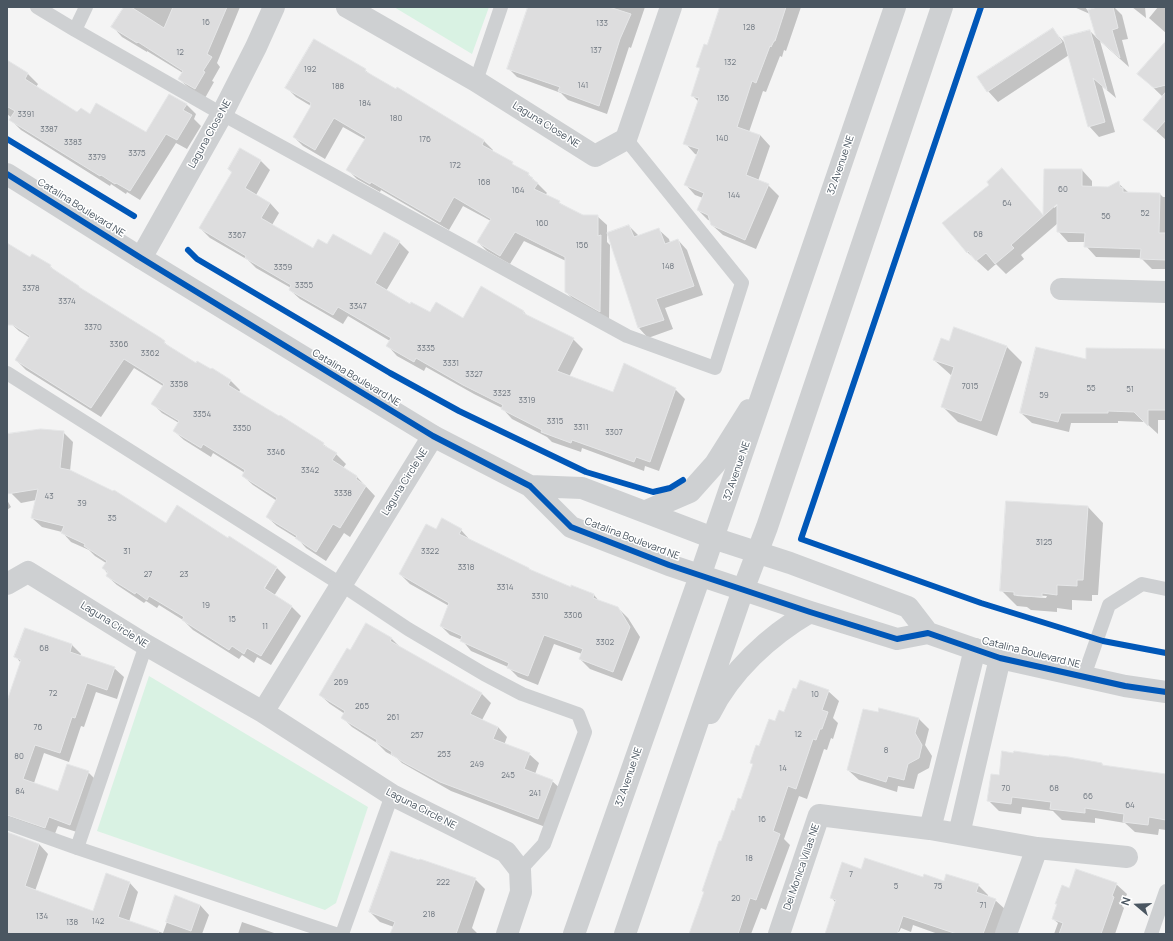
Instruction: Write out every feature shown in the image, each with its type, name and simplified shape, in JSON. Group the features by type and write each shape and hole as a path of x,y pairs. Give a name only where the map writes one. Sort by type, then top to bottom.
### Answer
{"street":[{"name":"Laguna Close NE","path":"141,258 222,114 256,47 274,7"},
{"name":"Laguna Close NE","path":"347,7 476,81 595,156 626,139"},
{"path":"626,139 671,7"},
{"name":"32 Avenue NE","path":"574,934 714,538 895,7"},
{"path":"625,934 744,590 770,520 942,7"},
{"name":"Catalina Boulevard NE","path":"7,174 141,258 433,436 530,486 571,526 700,576 897,639 928,634 1000,658 1125,686 1166,692"},
{"path":"1061,289 1166,292"},
{"path":"646,511 690,492 715,464 770,374"},
{"name":"Laguna Circle NE","path":"263,712 433,436"},
{"name":"Catalina Boulevard NE","path":"530,486 582,488 714,538 790,563 908,607 928,634"},
{"name":"Laguna Circle NE","path":"7,584 28,572 146,645 263,712 392,795 506,852 520,870"},
{"path":"682,768 713,706 737,673 754,654 774,636 791,623 810,612"},
{"path":"930,829 975,649"},
{"path":"959,834 1000,658"},
{"name":"Del Monica Villas NE","path":"779,934 819,815 930,829 1037,848 1127,857"},
{"path":"1006,934 1037,848"},
{"path":"507,934 521,892 520,870"}],"lane":[{"path":"37,7 222,114 627,336 715,368 742,283 626,139"},
{"path":"75,30 86,7"},
{"path":"476,81 501,7"},
{"path":"7,373 408,629 484,674 522,694 578,714 585,732 544,844 520,870"},
{"path":"1084,676 1109,605 1142,584 1166,589"},
{"path":"77,848 146,645"},
{"path":"342,934 392,795"},
{"path":"7,824 335,934"},
{"path":"1151,934 1166,891"}],"green space":[{"path":"394,7 489,7 472,54"},
{"path":"149,676 368,807 336,903 325,910 97,831"}],"building":[{"path":"124,7 131,7 164,28 173,7 227,7 207,54 212,57 203,71 205,72 195,89 178,79 183,71 138,42 137,43 111,27"},
{"path":"528,7 609,7 631,14 620,39 599,106 558,91 560,87 507,69"},
{"path":"720,7 786,7 775,41 771,47 770,46 756,83 752,81 737,127 760,135 746,175 769,184 745,240 711,225 708,215 697,210 704,193 684,185 699,149 683,144 699,98 691,96 700,68 696,67 704,44 707,45"},
{"path":"1098,7 1113,7 1118,28 1112,30 1120,58 1096,37 1088,10"},
{"path":"1053,28 1062,42 987,92 977,77"},
{"path":"1090,30 1107,90 1093,78 1105,122 1088,127 1063,37"},
{"path":"314,39 366,69 365,71 396,89 397,87 484,140 482,145 513,162 512,164 529,173 528,175 538,183 534,189 560,201 559,203 583,215 598,215 598,236 601,235 600,312 565,292 565,257 515,232 500,256 477,242 491,219 454,197 440,222 371,182 370,184 346,170 366,137 334,118 315,150 293,137 311,106 311,103 285,88"},
{"path":"1166,41 1166,85 1154,88 1137,74"},
{"path":"7,60 28,73 25,79 77,112 81,108 90,114 96,103 146,132 169,94 187,104 183,110 192,115 177,140 166,134 130,191 101,175 100,176 9,120 15,111 8,107 7,108"},
{"path":"1166,92 1166,120 1156,131 1143,120"},
{"path":"240,148 261,160 245,188 270,203 261,218 313,248 318,239 327,244 333,234 371,255 384,232 400,241 375,283 410,304 411,302 430,312 436,302 463,318 481,286 524,311 523,313 574,338 557,371 613,392 624,363 676,388 650,462 636,457 634,462 572,440 571,443 541,432 542,430 501,409 503,405 463,385 416,358 414,362 386,346 391,338 338,307 333,315 289,290 291,285 245,258 246,256 199,228 232,172 228,169"},
{"path":"1002,168 1043,215 1044,169 1082,169 1082,186 1108,187 1119,181 1120,187 1123,188 1123,192 1160,193 1159,233 1166,233 1166,260 1140,259 1141,249 1084,247 1085,233 1057,232 1057,204 1011,245 1014,248 995,264 986,253 976,261 968,251 967,253 942,223 989,185 987,182"},
{"path":"629,225 634,237 659,228 665,244 678,239 694,286 656,299 664,320 638,328 607,233"},
{"path":"7,243 30,257 32,254 51,265 50,267 79,287 161,338 165,341 164,343 196,363 197,361 211,369 212,368 231,380 228,385 279,416 280,415 337,453 332,460 357,476 356,479 366,486 340,528 333,524 316,552 295,538 297,536 266,517 277,498 242,476 245,470 203,444 201,448 173,431 179,421 151,404 164,384 124,359 91,408 15,360 30,336 13,325 7,325"},
{"path":"954,327 1007,346 981,421 941,407 954,367 933,360 941,338 949,341"},
{"path":"1036,347 1086,359 1086,348 1166,349 1166,410 1148,410 1148,426 1134,412 1108,411 1108,413 1061,413 1058,422 1020,413"},
{"path":"41,429 64,431 60,468 70,470 113,491 114,490 166,523 177,505 277,567 264,588 292,606 261,656 247,648 244,654 232,646 229,650 182,620 184,617 149,596 147,600 136,592 135,594 106,576 108,572 102,568 107,561 84,546 85,544 61,533 64,526 31,518 38,489 7,494 7,434"},
{"path":"1006,501 1088,506 1083,580 1077,580 1077,586 1057,585 1057,595 1042,593 1042,597 1014,595 1014,592 1000,591"},
{"path":"442,518 462,529 459,534 529,569 571,587 571,585 594,594 593,598 618,607 630,627 613,672 579,659 583,649 544,635 528,676 507,668 509,663 460,641 462,636 440,626 449,603 399,574 426,524 436,529"},
{"path":"366,623 392,638 390,641 482,693 470,714 498,727 493,739 530,753 524,769 553,780 538,819 440,782 403,762 391,754 392,752 376,742 377,740 341,718 345,711 319,695 347,648 350,650"},
{"path":"25,628 72,644 70,652 115,667 107,690 87,683 75,718 72,717 60,753 35,745 23,779 58,791 67,764 89,771 70,825 49,817 45,828 7,815 7,701 21,660 14,657"},
{"path":"800,680 829,690 822,710 828,712 816,740 813,739 796,789 788,786 773,831 780,834 756,900 750,898 738,934 689,934 704,892 702,891 719,841 721,841 738,798 741,799 753,764 750,763 756,745 759,746 769,719 775,721 779,710 784,712 793,688 796,689"},
{"path":"879,708 919,718 915,733 922,745 919,758 908,764 904,780 888,776 886,782 847,770 863,709 878,712"},
{"path":"1002,751 1068,757 1102,763 1102,765 1166,774 1166,820 1149,817 1148,825 1123,822 1124,814 1085,808 1085,813 1050,809 1051,802 1012,797 1011,804 987,801 991,774 999,775"},
{"path":"7,832 39,844 25,886 93,911 106,873 130,882 118,917 159,931 158,934 7,934"},
{"path":"391,851 476,878 456,934 390,934 395,922 369,912"},
{"path":"865,858 923,877 924,874 944,881 946,874 979,884 976,892 996,899 983,934 957,934 903,916 897,934 825,934 836,900 830,898 842,862 861,869"},
{"path":"1076,869 1117,883 1112,896 1114,897 1101,934 1059,934 1063,923 1052,919 1057,904 1055,904 1062,885 1069,888"},
{"path":"175,895 200,905 191,931 166,922"}],"cycle path":[{"path":"981,7 801,539 981,603 1103,641 1166,653"},
{"path":"7,139 134,216"},
{"path":"7,174 141,258 433,436 530,486 571,527 669,565 897,639 928,633 1000,658 1125,686 1166,692"},
{"path":"188,250 197,259 390,373 459,411 586,472 653,492 670,488 683,480"}]}
